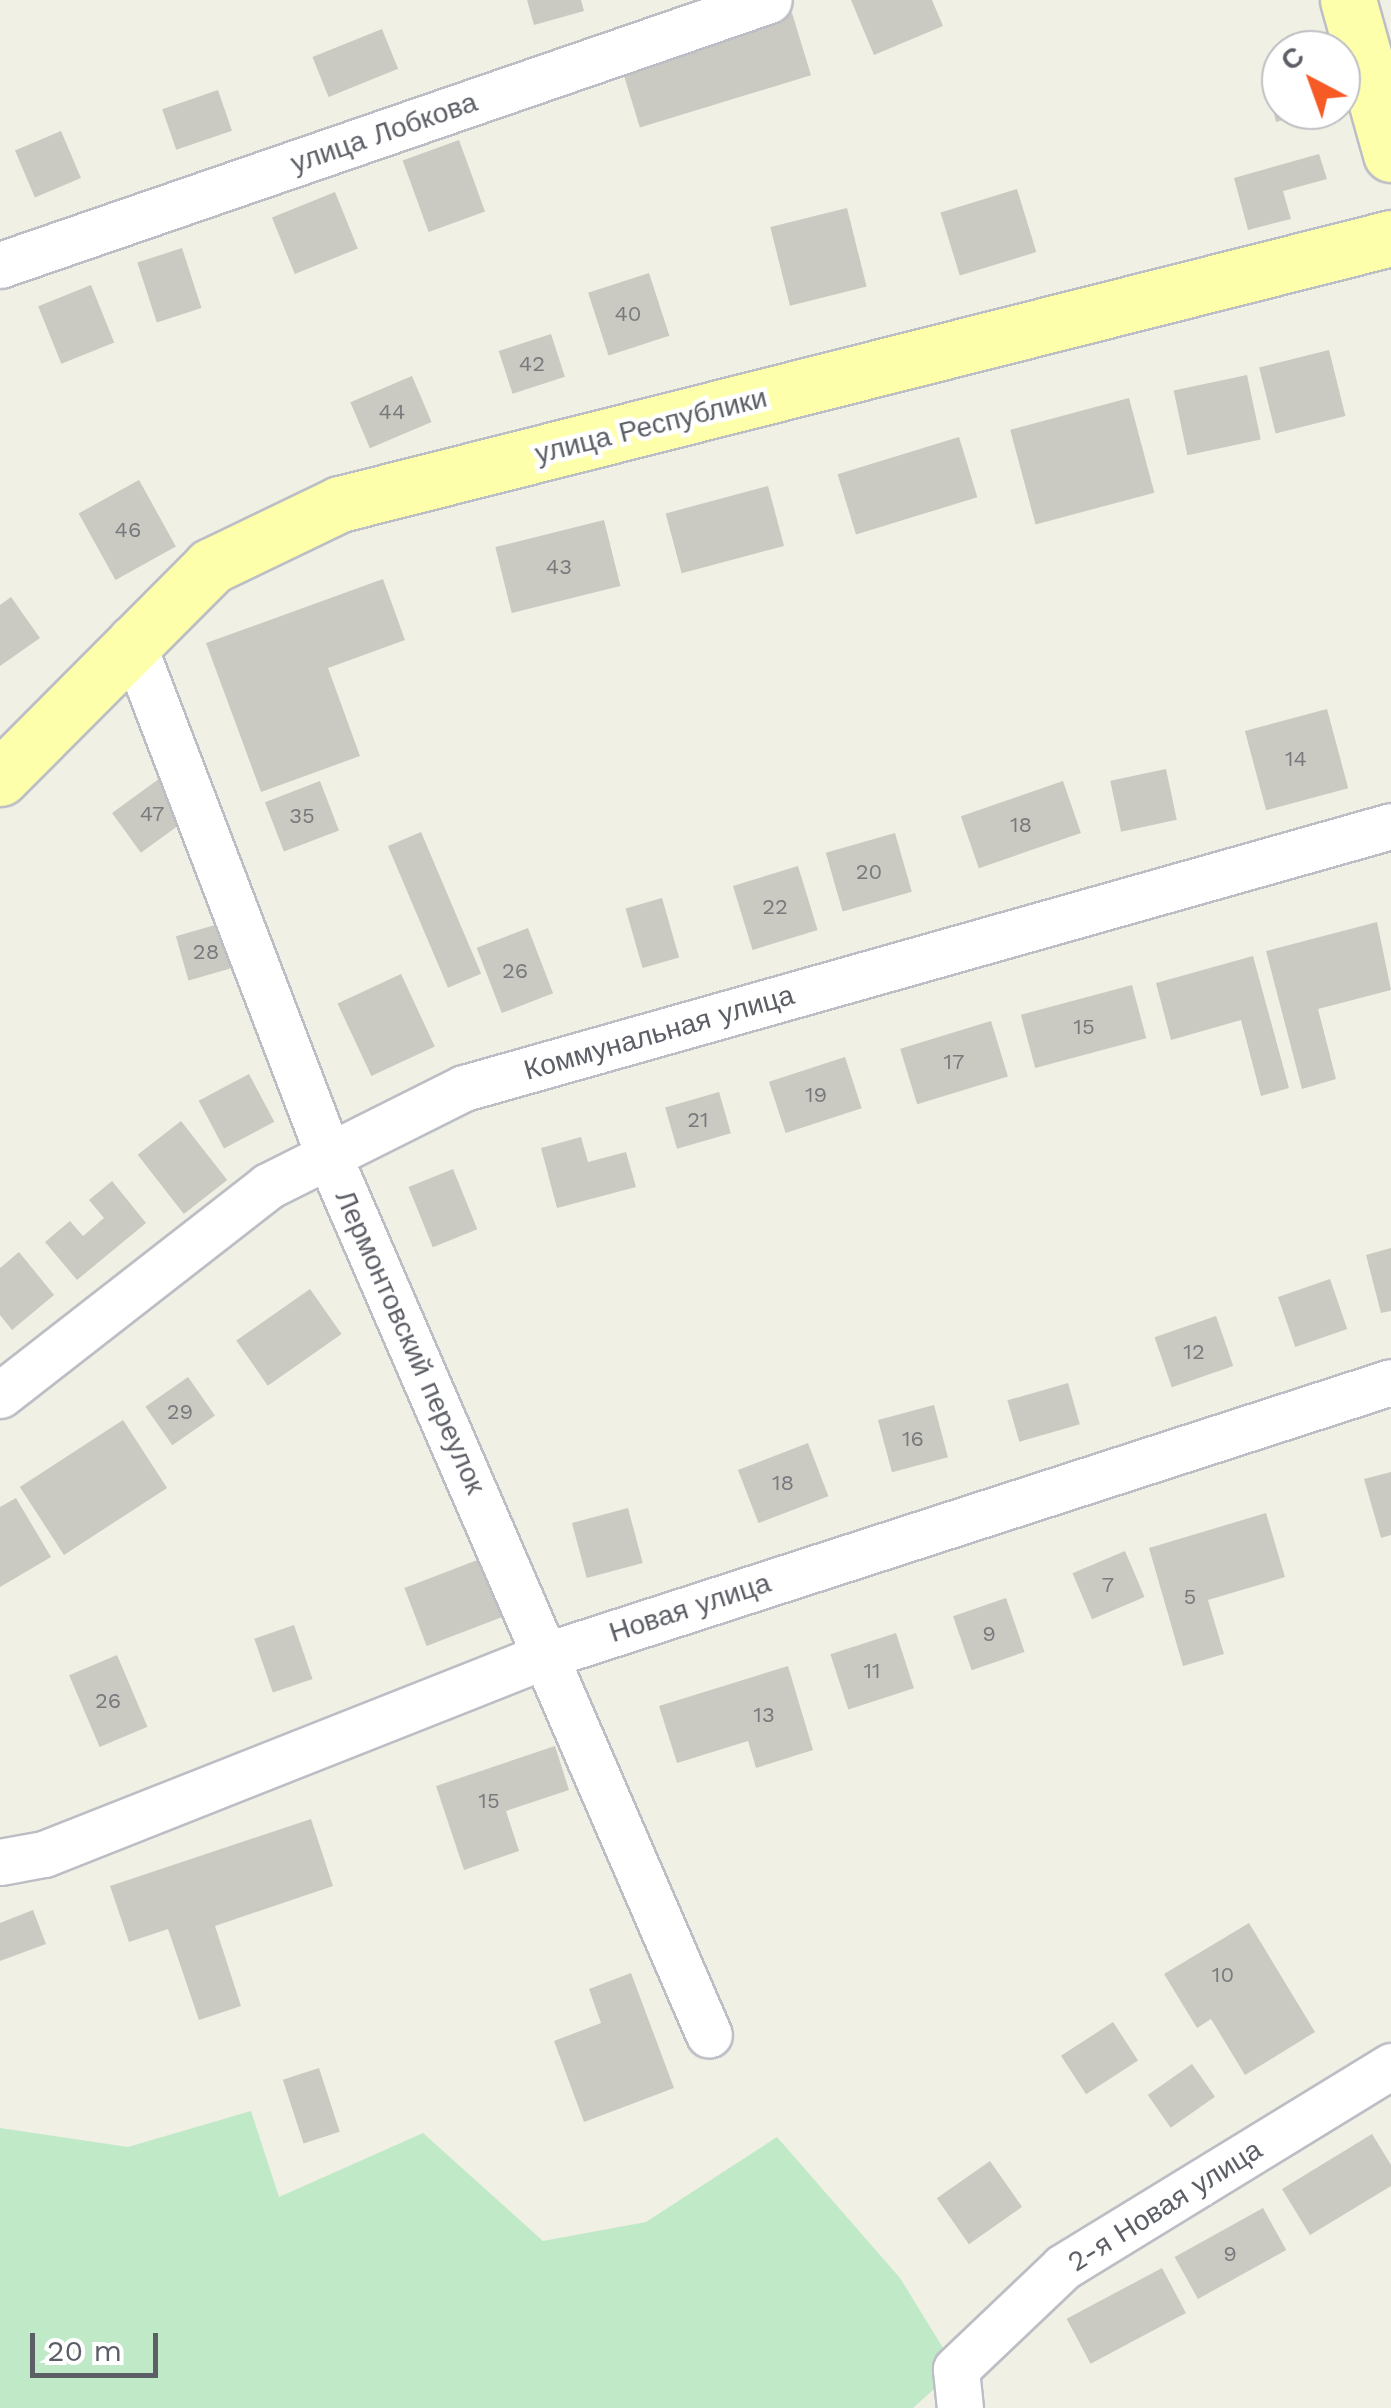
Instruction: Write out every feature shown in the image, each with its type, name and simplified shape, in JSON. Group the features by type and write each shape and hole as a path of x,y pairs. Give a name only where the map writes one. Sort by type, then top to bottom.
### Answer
{"main road":[{"path":"1348,0 1391,154"},
{"name":"улица Республики","path":"0,778 132,639 210,566 340,504 1391,238"}],"street":[{"name":"улица Лобкова","path":"0,266 768,0"},
{"name":"Лермонтовский переулок","path":"132,639 330,1159 709,2036"},
{"name":"Коммунальная улица","path":"0,1395 268,1186 330,1159 464,1088 1391,826"},
{"name":"Новая улица","path":"0,1862 44,1854 547,1654 1391,1382"},
{"name":"2-я Новая улица","path":"958,2388 1063,2268 1391,2066"}],"green space":[{"path":"251,2111 279,2197 423,2133 543,2241 646,2222 777,2137 900,2278 956,2369 913,2408 0,2408 0,2128 128,2147"}],"building":[{"path":"527,0 581,0 584,11 534,25"},
{"path":"851,0 932,0 943,26 874,55"},
{"path":"792,13 811,75 640,127 621,65"},
{"path":"382,29 398,69 329,97 312,57"},
{"path":"218,90 232,131 176,150 162,109"},
{"path":"61,131 81,178 35,197 15,151"},
{"path":"459,140 485,211 429,232 403,161"},
{"path":"1319,154 1327,179 1283,191 1291,219 1248,230 1234,178"},
{"path":"1017,189 1036,252 960,276 940,212"},
{"path":"335,192 358,249 295,274 272,217"},
{"path":"847,208 867,287 790,306 770,227"},
{"path":"182,248 201,308 157,322 137,263"},
{"path":"649,273 669,336 609,356 588,293"},
{"path":"91,285 114,342 61,364 38,306"},
{"path":"551,334 565,377 513,394 499,351"},
{"path":"1329,350 1345,416 1276,433 1259,367"},
{"path":"1247,375 1261,440 1187,455 1174,391"},
{"path":"412,376 432,422 370,448 350,402"},
{"path":"1129,398 1154,493 1036,524 1010,430"},
{"path":"959,437 977,497 856,534 838,474"},
{"path":"139,480 176,546 115,580 79,513"},
{"path":"768,486 784,546 682,573 666,513"},
{"path":"604,520 620,586 512,613 495,547"},
{"path":"383,579 405,640 328,668 360,756 261,792 206,643"},
{"path":"11,597 40,638 0,666 0,605"},
{"path":"1327,709 1348,788 1266,810 1245,731"},
{"path":"1166,769 1177,820 1121,832 1110,781"},
{"path":"163,776 192,816 141,853 112,813"},
{"path":"320,781 339,830 284,852 265,802"},
{"path":"1063,781 1081,833 979,868 961,816"},
{"path":"421,832 481,974 448,988 388,846"},
{"path":"895,833 912,892 843,911 826,853"},
{"path":"798,866 818,930 753,950 733,886"},
{"path":"662,898 679,958 643,968 625,908"},
{"path":"1377,922 1391,990 1318,1009 1336,1079 1302,1089 1266,951"},
{"path":"222,923 235,967 189,980 176,936"},
{"path":"528,928 553,993 502,1013 477,948"},
{"path":"1253,956 1289,1088 1261,1096 1241,1020 1171,1040 1156,983"},
{"path":"401,974 435,1047 371,1076 338,1004"},
{"path":"1132,985 1146,1038 1035,1068 1021,1015"},
{"path":"991,1021 1008,1076 917,1104 900,1049"},
{"path":"845,1057 862,1108 786,1133 769,1082"},
{"path":"249,1074 274,1122 224,1148 199,1101"},
{"path":"719,1092 731,1133 677,1149 665,1107"},
{"path":"181,1121 227,1180 184,1214 138,1155"},
{"path":"581,1137 588,1162 626,1152 636,1187 557,1208 541,1148"},
{"path":"453,1169 477,1229 433,1247 408,1187"},
{"path":"112,1181 146,1223 77,1280 45,1242 70,1221 83,1236 104,1218 89,1200"},
{"path":"1391,1248 1391,1311 1381,1313 1366,1255"},
{"path":"19,1252 54,1295 12,1330 0,1315 0,1268"},
{"path":"1330,1279 1347,1329 1295,1347 1278,1297"},
{"path":"310,1289 342,1334 268,1386 236,1341"},
{"path":"1216,1316 1233,1366 1172,1387 1155,1337"},
{"path":"188,1377 215,1416 172,1445 145,1407"},
{"path":"1068,1383 1080,1424 1019,1442 1007,1400"},
{"path":"934,1405 948,1457 892,1472 878,1420"},
{"path":"123,1420 167,1488 64,1555 20,1487"},
{"path":"808,1443 828,1496 758,1523 738,1470"},
{"path":"1391,1472 1391,1535 1381,1538 1364,1479"},
{"path":"16,1498 51,1557 0,1587 0,1507"},
{"path":"628,1508 643,1563 587,1578 572,1523"},
{"path":"1266,1513 1285,1577 1208,1600 1224,1654 1183,1666 1149,1548"},
{"path":"1125,1551 1145,1597 1092,1619 1073,1573"},
{"path":"480,1559 502,1617 427,1646 404,1588"},
{"path":"1006,1598 1025,1652 972,1670 953,1616"},
{"path":"294,1625 313,1679 273,1693 254,1639"},
{"path":"896,1633 914,1688 848,1709 830,1654"},
{"path":"117,1655 147,1727 100,1747 69,1675"},
{"path":"788,1666 813,1750 756,1768 748,1741 677,1763 659,1706"},
{"path":"555,1746 569,1790 506,1811 519,1851 464,1870 436,1786"},
{"path":"311,1819 333,1886 215,1926 241,2006 199,2020 168,1929 129,1942 110,1886"},
{"path":"33,1910 46,1944 0,1961 0,1923"},
{"path":"1249,1923 1315,2032 1245,2075 1211,2019 1197,2028 1164,1974"},
{"path":"631,1973 674,2088 584,2122 554,2041 601,2023 589,1989"},
{"path":"1113,2022 1138,2061 1086,2094 1061,2056"},
{"path":"1192,2064 1215,2097 1171,2128 1148,2095"},
{"path":"319,2068 340,2132 304,2143 283,2080"},
{"path":"1372,2134 1391,2165 1391,2186 1310,2235 1282,2189"},
{"path":"990,2161 1022,2207 969,2244 937,2198"},
{"path":"1263,2208 1286,2250 1198,2299 1175,2257"},
{"path":"1162,2268 1186,2313 1091,2364 1067,2319"}]}
